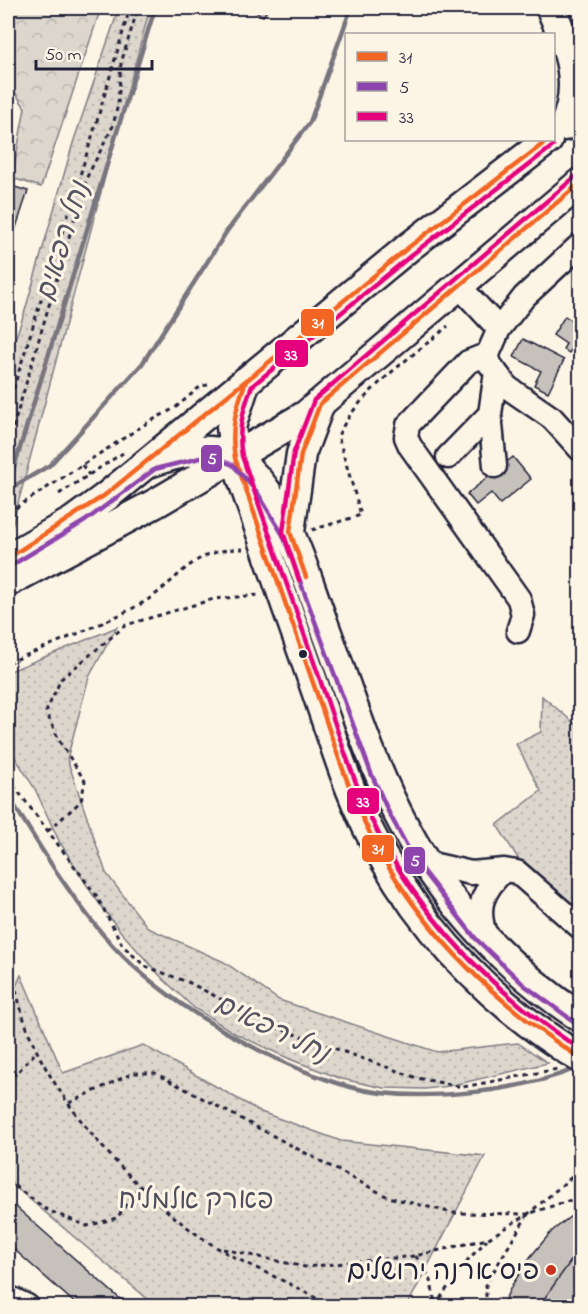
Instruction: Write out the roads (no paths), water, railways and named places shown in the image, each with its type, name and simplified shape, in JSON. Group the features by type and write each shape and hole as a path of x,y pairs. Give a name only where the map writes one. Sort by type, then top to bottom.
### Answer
{"main road":[{"path":"551,8 566,43 575,75 573,101 562,129"},
{"path":"8,558 74,520 149,463 409,247 546,141"},
{"path":"8,582 65,554 235,458 320,404 580,183"},
{"path":"246,381 231,427 235,458 345,775 367,827 388,867 412,904 458,960 506,1006 569,1058"},
{"path":"290,532 301,454 320,404"},
{"path":"149,463 201,451 218,451 235,458 261,487 290,532 377,767 406,830 443,887 487,939 532,982 580,1017"}],"street":[{"path":"551,8 559,23 580,48"},
{"path":"495,466 490,414 492,363 499,329 524,297 580,245"},
{"path":"459,286 499,329"},
{"path":"492,363 468,362 408,425 406,436 408,452 519,599 523,615 518,631"},
{"path":"492,363 507,387 552,418 580,449"},
{"path":"448,456 490,414"},
{"path":"427,863 471,873 504,870 517,872 580,927"},
{"path":"487,939 482,925 484,895 489,884 504,870"},
{"path":"8,1297 27,1306"}],"waterway":[{"name":"נחל רפאים","path":"8,487 155,8"},
{"path":"8,490 50,465 142,364 227,231 310,122 351,8"},
{"name":"נחל רפאים","path":"8,795 58,874 114,947 163,991 256,1049 320,1077 350,1087 403,1095 434,1095 496,1089 577,1068"}],"place":[{"name":"פיס ארנה ירושלים","path":"551,1270"}],"park label":[{"name":"פארק אלמליח","path":"196,1199"}]}
